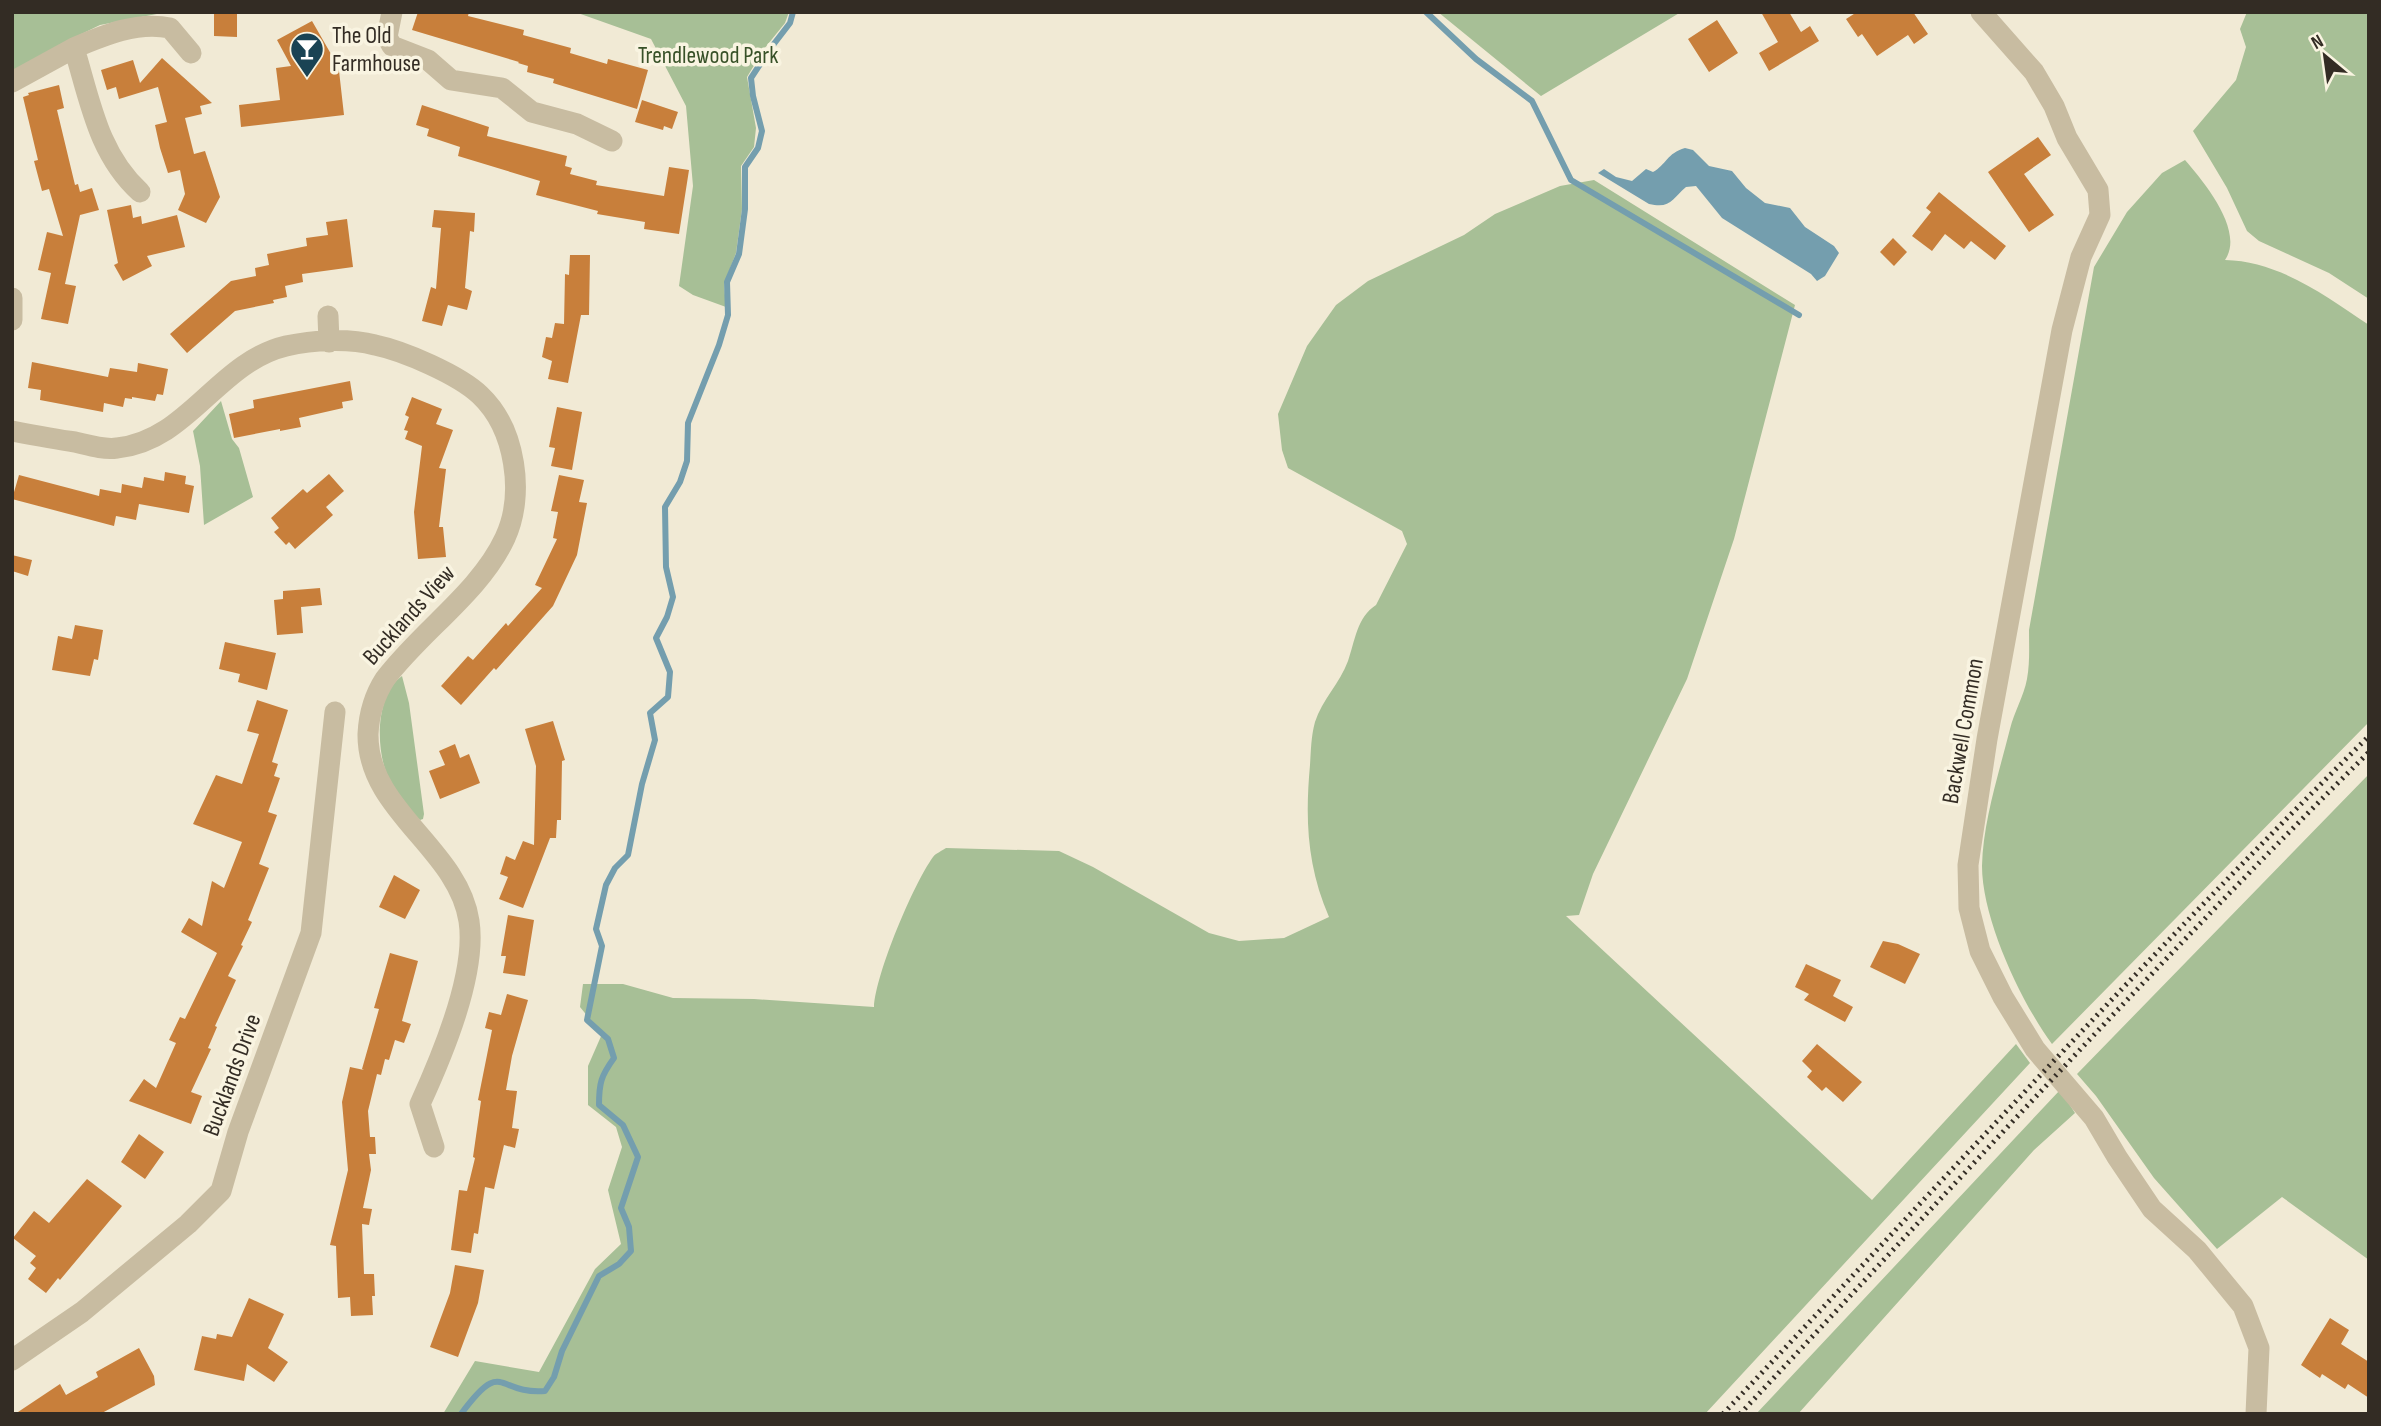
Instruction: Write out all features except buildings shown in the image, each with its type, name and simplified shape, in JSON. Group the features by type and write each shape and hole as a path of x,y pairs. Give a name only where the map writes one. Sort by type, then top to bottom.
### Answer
{"street":[{"name":"Backwell Common","path":"1981,12 2034,72 2054,106 2067,138 2098,190 2100,215 2081,257 2062,330 1985,752 1968,865 1969,908 1980,951 2035,1049 2094,1118 2116,1157 2152,1209 2197,1250 2243,1306 2259,1348 2256,1414"},
{"path":"12,82 74,48 130,29 177,20 191,53"},
{"path":"390,21 387,40 390,45 428,60 451,80 502,88 538,115 577,124 612,141"},
{"path":"74,48 106,149 117,168 139,192"},
{"path":"12,298 12,320"},
{"path":"328,316 329,342"},
{"name":"Bucklands View","path":"12,431 107,449 131,446 174,425 224,379 256,358 284,346 329,342 360,342 383,347 429,365 476,392 486,402 499,424 511,450 514,468 513,513 499,548 468,589 389,673 375,696 369,717 368,750 372,768 394,802 452,878 463,900 469,921 469,963 438,1066 420,1104 434,1147"},
{"name":"Bucklands Drive","path":"12,1360 82,1311 188,1224 221,1191 237,1132 311,933 335,712"}],"green space":[{"path":"12,12 167,12 100,25 63,43 12,74"},
{"name":"Trendlewood Park","path":"575,12 789,12 785,23 764,49 747,77 756,128 754,147 741,166 742,209 736,253 724,284 726,307 693,295 679,286 693,186 686,106 651,39"},
{"path":"1438,12 1681,12 1541,96"},
{"path":"2247,12 2369,12 2369,299 2329,273 2259,241 2247,231 2227,188 2193,131 2236,80 2246,47 2240,29"},
{"path":"2185,160 2220,207 2226,221 2230,248 2225,260 2264,266 2283,273 2319,292 2369,325 2369,722 2052,1044 2016,983 1996,935 1984,887 1982,866 1985,832 2010,729 2027,679 2029,630 2094,267 2127,212 2162,173"},
{"path":"1594,180 1795,305 1734,539 1687,679 1593,874 1579,915 1566,916 1872,1200 2016,1044 2030,1063 1705,1414 443,1414 475,1361 539,1372 595,1269 621,1244 608,1190 622,1147 616,1127 588,1105 588,1066 602,1034 580,1007 583,984 623,984 673,998 754,999 874,1007 881,973 906,908 933,857 946,848 1059,851 1093,867 1209,933 1239,941 1284,938 1329,917 1316,879 1309,842 1308,785 1314,727 1322,706 1345,669 1361,623 1376,605 1407,544 1402,531 1288,468 1282,450 1278,414 1307,346 1336,305 1368,281 1464,235 1495,214 1560,186"},
{"path":"221,401 232,439 239,448 253,497 204,525 200,466 193,431"},
{"path":"402,676 409,703 424,814 420,820 390,781 380,745 383,706 394,684"},
{"path":"2369,774 2369,1260 2282,1197 2217,1249 2154,1178 2096,1096 2077,1074"},
{"path":"2060,1090 2075,1113 2034,1150 1798,1414 1756,1414"}],"water":[{"path":"1685,148 1693,150 1709,166 1732,171 1746,188 1765,203 1790,208 1805,227 1834,246 1839,253 1825,276 1817,281 1811,274 1722,218 1696,186 1686,187 1667,204 1656,205 1649,204 1598,173 1604,169 1616,177 1632,181 1646,169 1653,172 1674,153"}],"waterway":[{"path":"461,1414 485,1386 494,1382 529,1391 545,1391 554,1377 562,1351 599,1276 619,1264 631,1251 629,1227 621,1208 638,1157 623,1125 599,1105 602,1080 614,1058 608,1039 587,1020 602,946 596,929 606,885 615,868 628,855 642,784 655,740 650,713 668,697 670,672 656,638 667,617 673,597 666,567 665,507 680,482 687,461 688,423 728,315 727,282 739,254 745,209 745,167 758,148 762,131 751,78 790,23 793,12"},
{"path":"1426,12 1476,59 1532,101 1571,180 1799,315"}],"railway":[{"path":"1723,1414 2123,987 2369,736"},
{"path":"1740,1414 2130,997 2369,752"}],"place":[{"name":"The Old Farmhouse","path":"307,79"}]}
